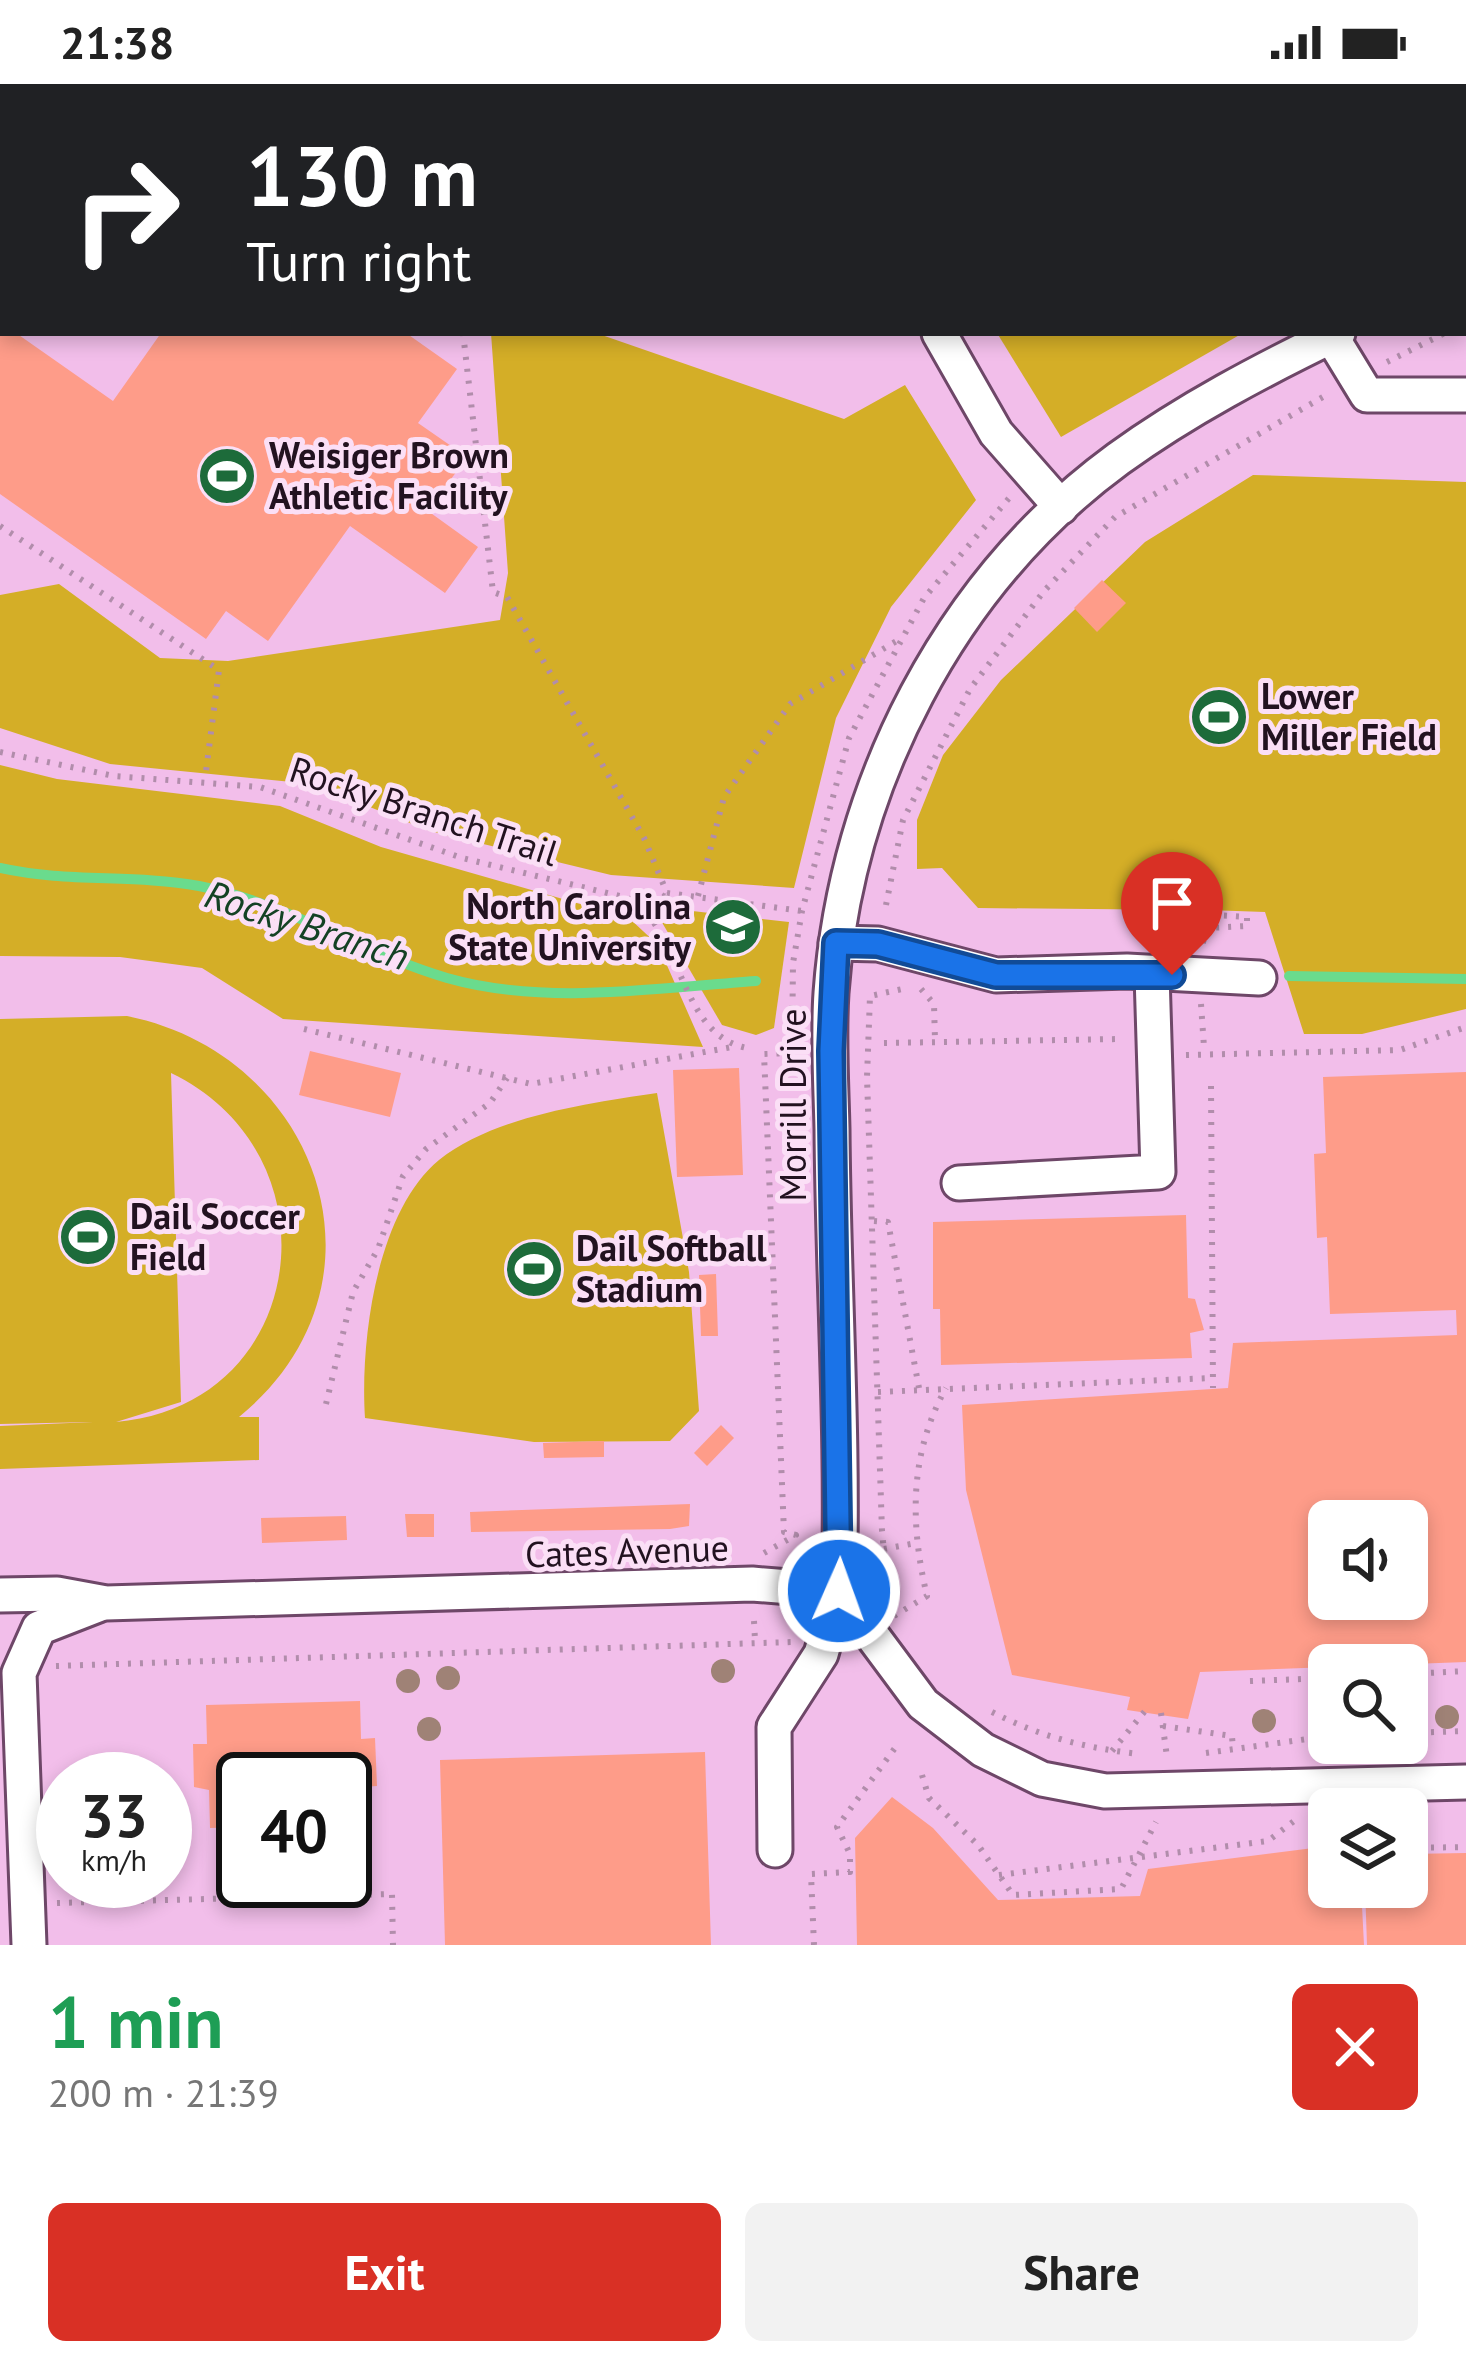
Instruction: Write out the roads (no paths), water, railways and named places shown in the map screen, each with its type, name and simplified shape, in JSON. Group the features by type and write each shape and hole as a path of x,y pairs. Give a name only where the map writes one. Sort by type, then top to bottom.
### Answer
{"street":[{"path":"941,336 996,433 1061,507"},
{"name":"Morrill Drive","path":"775,1850 774,1727 820,1654 839,1591 831,1051 836,943 857,838 917,694 989,586 1061,507 1178,418 1333,336"},
{"path":"1335,336 1354,380 1375,398 1466,395"},
{"path":"836,943 878,944 996,975 1259,978"},
{"path":"959,1183 1158,1172 1152,974"},
{"name":"Cates Avenue","path":"0,1594 57,1594 106,1603 752,1584 839,1591"},
{"path":"839,1591 923,1705 983,1750 1042,1779 1105,1791 1466,1782"},
{"path":"29,1945 31,1670 39,1628 106,1603"},
{"path":"0,1634 31,1670"}],"waterway":[{"name":"Rocky Branch","path":"0,868 199,886 263,904 416,968 484,986 601,993 756,981"},
{"name":"Rocky Branch","path":"1289,976 1466,979"}],"place":[{"name":"Weisiger Brown Athletic Facility","path":"227,476"},
{"name":"Lower Miller Field","path":"1219,717"},
{"name":"North Carolina State University","path":"733,927"},
{"name":"Dail Soccer Field","path":"88,1237"},
{"name":"Dail Softball Stadium","path":"534,1269"}]}
